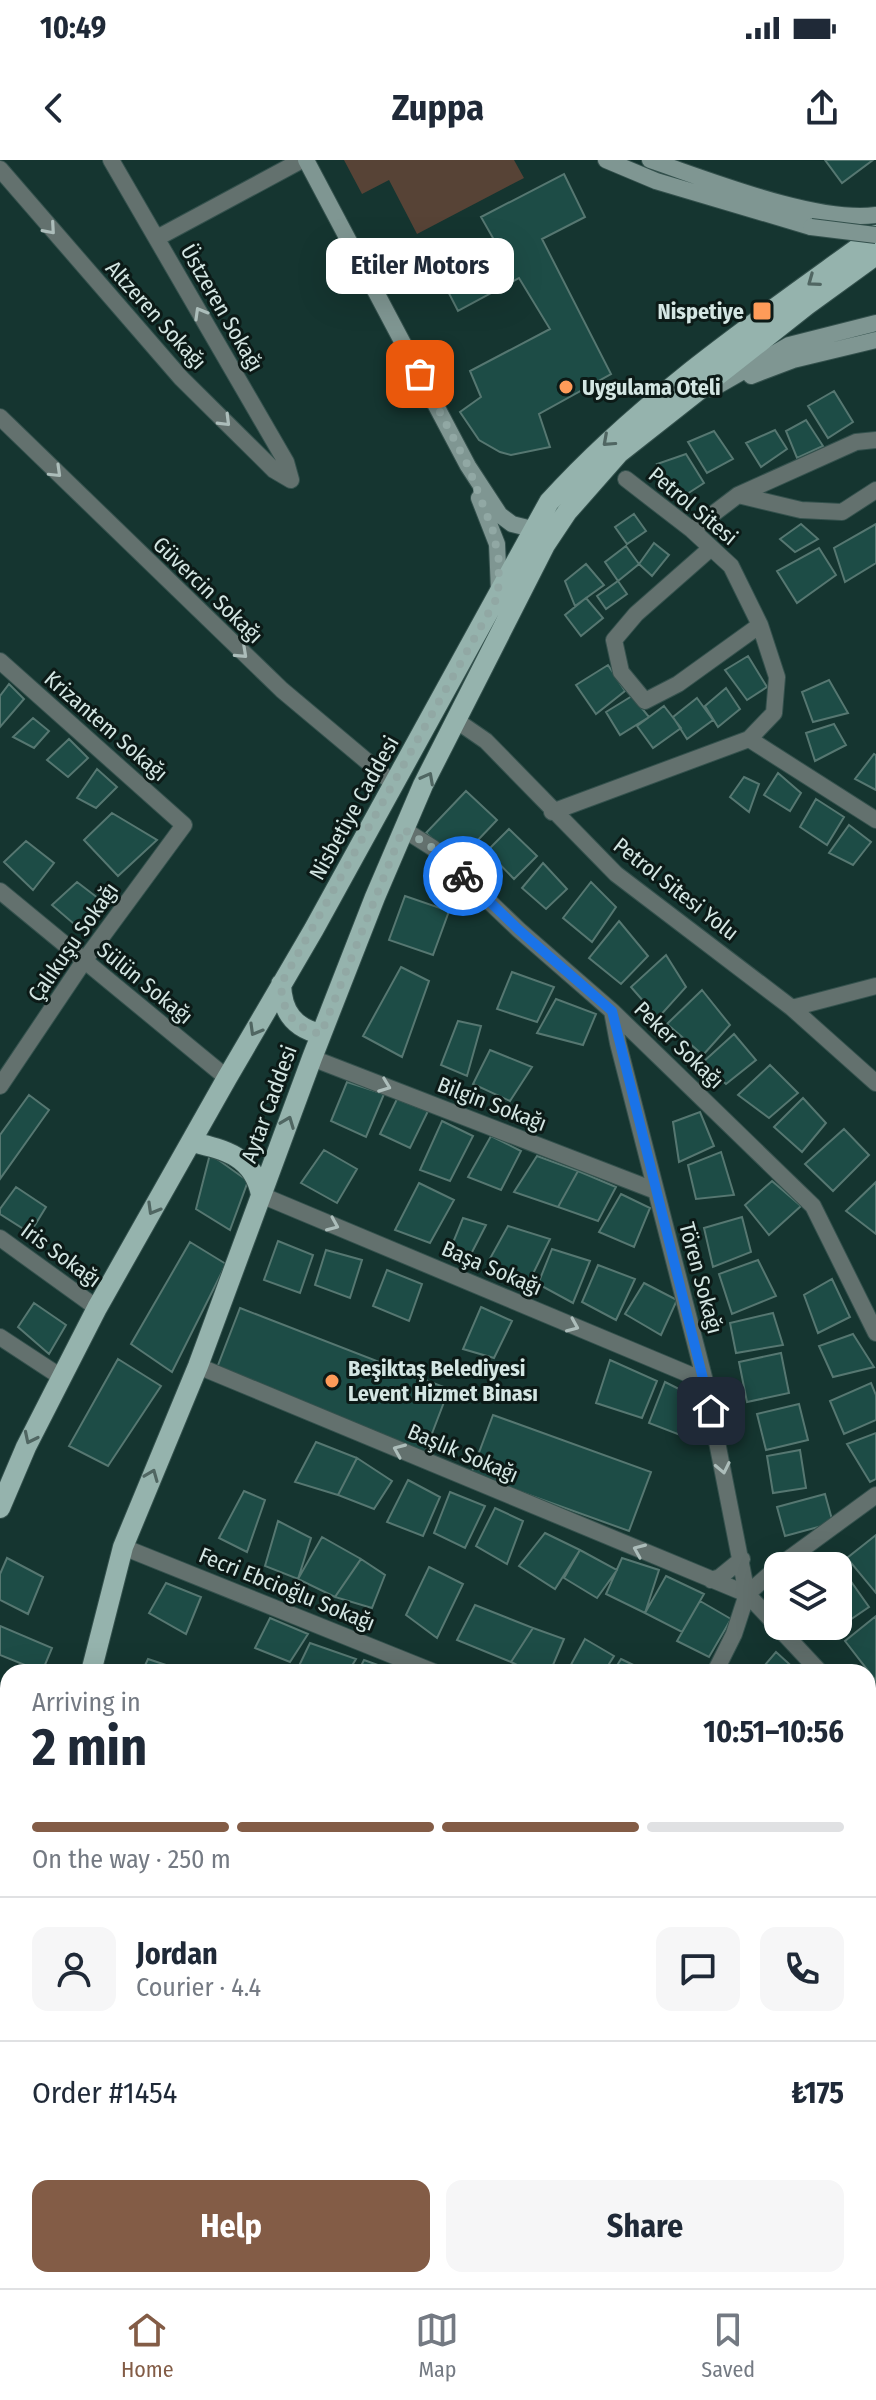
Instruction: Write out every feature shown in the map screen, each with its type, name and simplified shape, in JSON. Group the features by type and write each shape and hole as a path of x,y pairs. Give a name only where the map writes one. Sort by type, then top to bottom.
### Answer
{"main road":[{"path":"304,160 468,466 500,515 512,524 532,529 553,532 586,488 619,453 795,314 876,255"},
{"path":"606,160 656,181 811,227 876,235"},
{"path":"650,160 808,209 848,215 876,215"},
{"name":"Nisbetiye Caddesi","path":"0,1508 26,1447 97,1308 394,784 549,502 584,464 651,404 876,235"},
{"path":"670,414 789,345 876,323"},
{"path":"670,414 730,385 793,360 876,340"},
{"path":"468,466 497,544 498,596"},
{"name":"Aytar Caddesi","path":"93,1664 123,1547 198,1366 321,1034 403,829 553,532"},
{"path":"281,984 282,1002 290,1018 305,1030 321,1034"},
{"path":"192,1142 224,1150 240,1159 258,1179 261,1195"}],"street":[{"name":"Üstzeren Sokağı","path":"111,160 286,462 291,480"},
{"path":"157,238 304,160"},
{"name":"Altzeren Sokağı","path":"0,169 181,378 274,470 291,480"},
{"name":"Güvercin Sokağı","path":"0,417 192,607 282,690 394,784"},
{"path":"692,530 738,495 856,442 876,440"},
{"name":"Petrol Sitesi","path":"552,812 749,739 774,713 777,677 760,625 731,566 692,530 626,479"},
{"path":"738,495 801,510 842,512 876,490"},
{"path":"711,548 636,614 614,640 621,672 645,701 678,684 760,625"},
{"name":"Krizantem Sokağı","path":"0,661 184,825"},
{"name":"Petrol Sitesi Yolu","path":"457,721 486,741 552,812 616,874 792,1008 876,1083"},
{"path":"749,739 876,820"},
{"name":"Çalıkuşu Sokağı","path":"0,1086 84,961 184,825"},
{"name":"Peker Sokağı","path":"403,829 433,848 519,930 612,1011 813,1206 876,1333"},
{"name":"Sülün Sokağı","path":"0,891 227,1078"},
{"path":"792,1008 876,986"},
{"name":"Tören Sokağı","path":"612,1011 705,1381 747,1594"},
{"name":"Bilgin Sokağı","path":"312,1058 656,1191"},
{"name":"Başa Sokağı","path":"261,1195 705,1381"},
{"name":"İris Sokağı","path":"0,1238 97,1308"},
{"path":"0,1337 61,1377"},
{"name":"Başlık Sokağı","path":"198,1366 747,1594"},
{"path":"798,1552 876,1495"},
{"name":"Fecri Ebcioğlu Sokağı","path":"123,1547 414,1664"},
{"path":"711,1580 742,1559"},
{"path":"719,1664 734,1634 747,1594 764,1579"},
{"path":"747,1594 813,1664"}],"shaded area":[{"path":"344,160 514,160 524,178 417,234 389,180 362,194"}],"building":[{"path":"825,160 873,160 842,183"},
{"path":"564,174 585,217 542,239 611,374 539,414 550,447 511,455 479,440 460,412 481,397 470,371 550,329 519,278 458,311 436,268 493,238 481,217"},
{"path":"834,391 853,422 828,438 808,406"},
{"path":"806,420 823,446 797,458 786,431"},
{"path":"775,430 787,449 761,467 746,443"},
{"path":"714,431 733,459 707,473 688,442"},
{"path":"686,454 704,483 679,499 657,464"},
{"path":"634,514 646,531 627,544 615,527"},
{"path":"801,524 818,539 795,552 780,539"},
{"path":"876,524 876,563 845,582 834,548"},
{"path":"654,543 669,555 652,576 639,564"},
{"path":"626,546 639,564 618,581 605,562"},
{"path":"819,548 836,575 797,603 777,571"},
{"path":"586,564 604,585 575,606 565,581"},
{"path":"618,581 627,594 606,609 597,596"},
{"path":"586,598 603,618 581,636 565,615"},
{"path":"748,656 767,687 747,700 725,670"},
{"path":"608,665 625,691 596,714 576,685"},
{"path":"829,680 848,713 813,722 802,692"},
{"path":"9,684 24,699 0,727 0,696"},
{"path":"726,688 740,709 718,727 705,706"},
{"path":"632,696 649,717 620,735 606,712"},
{"path":"697,698 713,720 687,739 673,717"},
{"path":"664,706 681,728 653,748 637,726"},
{"path":"33,718 49,731 34,748 13,737"},
{"path":"834,724 846,745 815,761 806,733"},
{"path":"69,739 88,758 68,777 47,760"},
{"path":"876,755 876,790 855,779"},
{"path":"97,769 117,787 96,808 77,798"},
{"path":"778,773 801,793 790,811 764,795"},
{"path":"744,777 759,784 749,812 730,797"},
{"path":"466,791 497,820 457,862 426,833"},
{"path":"816,799 844,817 827,845 800,827"},
{"path":"112,813 157,840 118,876 84,840"},
{"path":"849,825 871,842 853,865 829,853"},
{"path":"509,829 537,856 514,879 487,851"},
{"path":"26,841 54,863 33,890 4,862"},
{"path":"543,863 567,889 546,909 522,888"},
{"path":"77,882 107,905 81,930 52,905"},
{"path":"591,882 616,907 592,942 563,918"},
{"path":"405,896 449,911 433,955 389,940"},
{"path":"619,921 648,956 621,984 589,958"},
{"path":"666,955 686,987 658,1018 631,987"},
{"path":"401,967 429,981 402,1057 363,1036"},
{"path":"512,972 554,987 537,1022 497,1009"},
{"path":"702,990 730,1025 703,1055 667,1024"},
{"path":"556,999 596,1014 583,1045 537,1033"},
{"path":"458,1021 481,1026 467,1076 441,1065"},
{"path":"734,1034 756,1060 726,1084 702,1063"},
{"path":"490,1050 532,1067 510,1101 473,1084"},
{"path":"770,1065 798,1093 769,1118 738,1095"},
{"path":"347,1082 384,1094 366,1137 331,1121"},
{"path":"29,1095 49,1110 0,1179 0,1135"},
{"path":"803,1098 826,1123 802,1152 774,1127"},
{"path":"397,1099 428,1111 410,1148 380,1134"},
{"path":"700,1112 714,1146 679,1162 673,1122"},
{"path":"442,1121 473,1136 450,1181 420,1170"},
{"path":"844,1129 869,1155 833,1191 805,1164"},
{"path":"491,1136 521,1151 501,1190 468,1177"},
{"path":"324,1150 357,1169 337,1203 301,1183"},
{"path":"721,1152 734,1195 696,1199 688,1165"},
{"path":"210,1154 248,1181 230,1230 196,1209"},
{"path":"537,1156 578,1171 558,1207 514,1192"},
{"path":"578,1171 616,1187 598,1221 558,1207"},
{"path":"772,1181 801,1206 769,1235 745,1205"},
{"path":"876,1182 876,1234 846,1211"},
{"path":"419,1183 454,1200 430,1243 395,1230"},
{"path":"16,1187 46,1207 30,1233 0,1214 0,1209"},
{"path":"621,1194 650,1208 634,1247 599,1232"},
{"path":"742,1217 751,1252 713,1267 704,1228"},
{"path":"463,1218 486,1225 470,1256 452,1245"},
{"path":"508,1226 550,1239 528,1284 487,1264"},
{"path":"278,1241 313,1255 300,1293 264,1280"},
{"path":"190,1242 226,1264 172,1372 131,1344"},
{"path":"552,1249 590,1261 573,1303 538,1284"},
{"path":"326,1250 362,1260 350,1298 315,1285"},
{"path":"758,1260 776,1296 732,1314 719,1274"},
{"path":"598,1265 635,1279 616,1320 582,1302"},
{"path":"387,1270 422,1284 409,1321 373,1306"},
{"path":"832,1279 850,1317 818,1333 804,1295"},
{"path":"644,1283 677,1300 661,1335 625,1314"},
{"path":"34,1303 66,1325 49,1354 18,1327"},
{"path":"481,1307 512,1321 494,1358 463,1349"},
{"name":"Beşiktaş Belediyesi Levent Hizmet Binası","path":"240,1308 449,1389 423,1457 215,1373"},
{"path":"773,1313 783,1345 736,1353 730,1323"},
{"path":"853,1334 874,1367 833,1377 819,1346"},
{"path":"781,1353 789,1393 747,1402 739,1362"},
{"path":"118,1359 161,1386 108,1466 69,1446"},
{"path":"610,1360 657,1381 642,1418 596,1403"},
{"path":"665,1382 701,1400 688,1438 649,1423"},
{"path":"871,1383 876,1395 876,1420 844,1434 830,1401"},
{"path":"799,1404 808,1440 766,1450 757,1414"},
{"path":"493,1415 651,1472 629,1531 471,1474"},
{"path":"876,1433 876,1479 870,1482 847,1444"},
{"path":"316,1442 357,1458 338,1495 295,1482"},
{"path":"800,1450 806,1488 773,1493 767,1456"},
{"path":"357,1458 392,1481 374,1509 338,1495"},
{"path":"408,1480 440,1497 423,1536 387,1522"},
{"path":"244,1491 265,1500 247,1552 219,1538"},
{"path":"450,1492 485,1506 465,1548 434,1533"},
{"path":"825,1494 833,1523 785,1536 777,1507"},
{"path":"495,1508 523,1521 507,1564 476,1546"},
{"path":"278,1521 311,1538 298,1579 265,1566"},
{"path":"545,1533 580,1550 555,1589 519,1566"},
{"path":"876,1535 876,1593 852,1564 852,1554"},
{"path":"322,1537 361,1559 335,1597 298,1579"},
{"path":"580,1550 617,1570 597,1598 564,1578"},
{"path":"7,1558 43,1577 28,1614 0,1600 0,1574"},
{"path":"622,1558 659,1570 645,1613 606,1594"},
{"path":"361,1559 385,1575 372,1608 335,1597"},
{"path":"429,1567 463,1584 437,1638 406,1615"},
{"path":"666,1576 704,1594 682,1632 645,1613"},
{"path":"166,1583 201,1597 186,1634 149,1613"},
{"path":"852,1583 869,1607 852,1619"},
{"path":"700,1601 731,1619 709,1657 677,1641"},
{"path":"475,1605 533,1628 511,1662 457,1640"},
{"path":"876,1616 876,1664 863,1664 845,1641 852,1640 852,1635"},
{"path":"270,1618 308,1634 290,1662 255,1648"},
{"path":"0,1626 52,1648 45,1664 22,1664 0,1655"},
{"path":"533,1628 564,1639 553,1664 511,1662"},
{"path":"585,1639 614,1656 609,1664 571,1664"},
{"path":"310,1643 356,1659 353,1664 300,1664"},
{"path":"776,1652 789,1664 766,1664"},
{"path":"148,1659 163,1664 146,1664"}],"way so far":[{"path":"420,374 468,466 493,531 499,561 498,596 427,728 281,984 282,1002 290,1018 305,1030 321,1034 403,829 433,848 463,876"}],"place":[{"name":"Nispetiye","path":"762,311"},
{"name":"Etiler Motors","path":"420,374"},
{"name":"Uygulama Oteli","path":"566,387"},
{"name":"Beşiktaş Belediyesi Levent Hizmet Binası","path":"332,1381"}],"route":[{"path":"463,876 519,930 612,1011 711,1411"}]}
